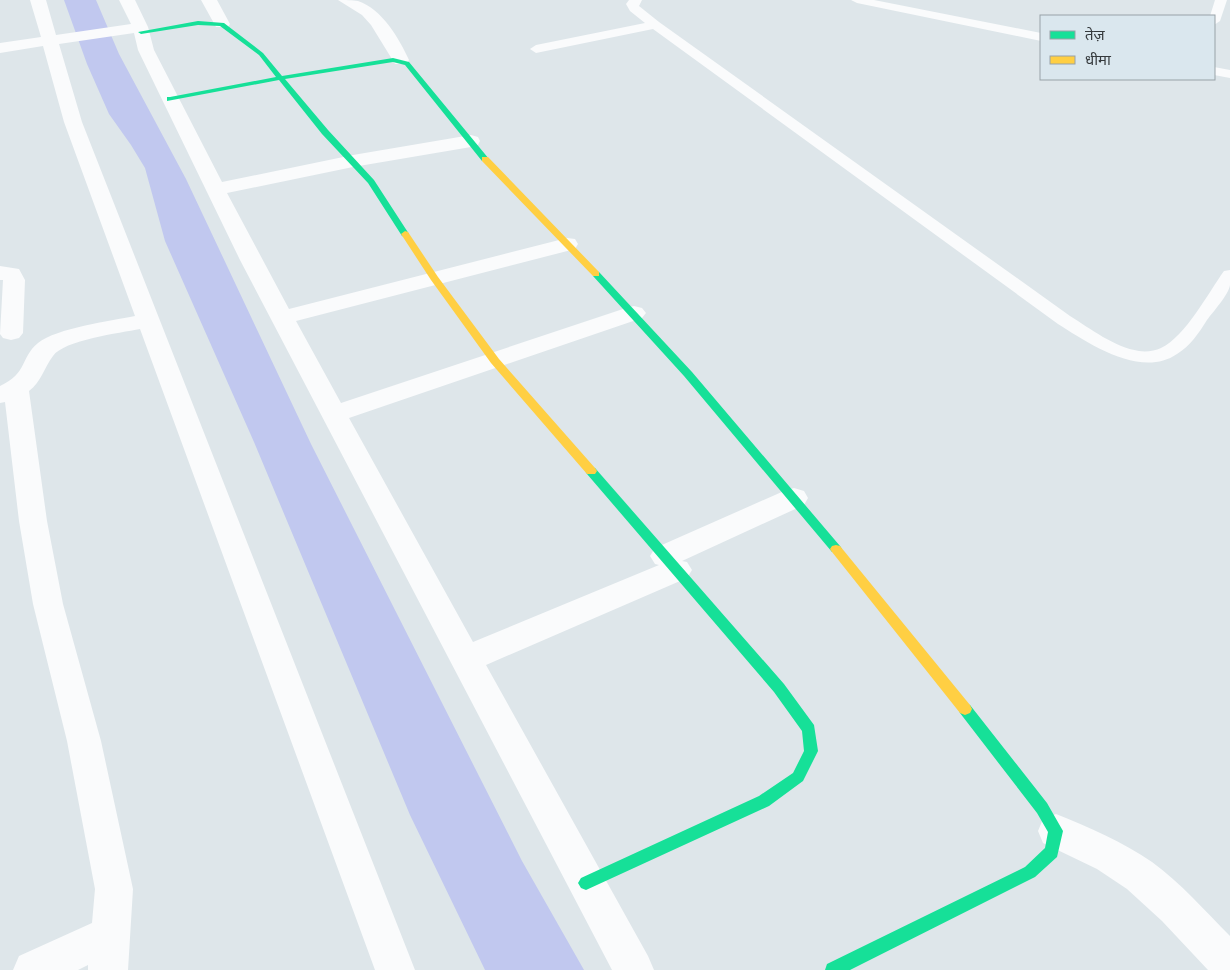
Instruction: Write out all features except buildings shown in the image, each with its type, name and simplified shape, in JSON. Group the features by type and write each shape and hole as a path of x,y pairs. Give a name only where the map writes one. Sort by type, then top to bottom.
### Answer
{"street":[{"path":"38,0 55,41 73,122 395,970"},
{"path":"128,0 132,30 146,50 282,318 634,970"},
{"path":"209,0 222,24 261,54 324,132 371,182 392,211 434,278 495,361 779,688 809,729 811,751 798,777 764,801 586,883"},
{"path":"346,0 367,12 374,19 397,50 401,60"},
{"path":"0,48 132,30 198,23 222,24"},
{"path":"170,99 280,78 401,60 407,62 471,141 634,313 794,498 928,660 1042,808 1056,831 1106,855 1140,876 1176,909 1230,964"},
{"path":"216,189 353,161 471,141"},
{"path":"282,318 567,244"},
{"path":"0,273 11,274 14,280 6,334 36,334 43,337 48,346"},
{"path":"334,414 634,313"},
{"path":"33,970 109,952 114,889 84,741 48,604 8,392 29,377 37,360 48,346 70,338 147,320"},
{"path":"466,659 671,563 794,498"},
{"path":"833,970 1030,872 1052,852 1056,831"}],"lane":[{"path":"636,0 632,4 634,8 655,25 1064,320 1104,345 1134,356 1156,357 1170,352 1182,342 1230,275"},
{"path":"857,0 1040,37"},
{"path":"1215,18 1222,0 1230,2"},
{"path":"536,49 655,25"},
{"path":"1215,71 1230,74"}],"water":[{"path":"64,0 96,0 119,54 186,179 311,444 522,861 584,970 485,970 410,815 254,442 165,241 145,168 109,114 87,64"}],"traffic: fast":[{"path":"141,32 198,23 222,24 261,54 325,132 371,182 405,234"},
{"path":"170,99 280,78 393,60 407,63 485,159"},
{"path":"596,274 688,374 836,549"},
{"path":"586,883 764,801 798,777 811,751 809,729 779,688 591,471"},
{"path":"833,970 1030,872 1052,852 1056,831 1042,808 965,709"}],"traffic: slow":[{"path":"485,159 596,274"},
{"path":"405,234 434,278 495,361 591,471"},
{"path":"836,549 965,709"}]}
